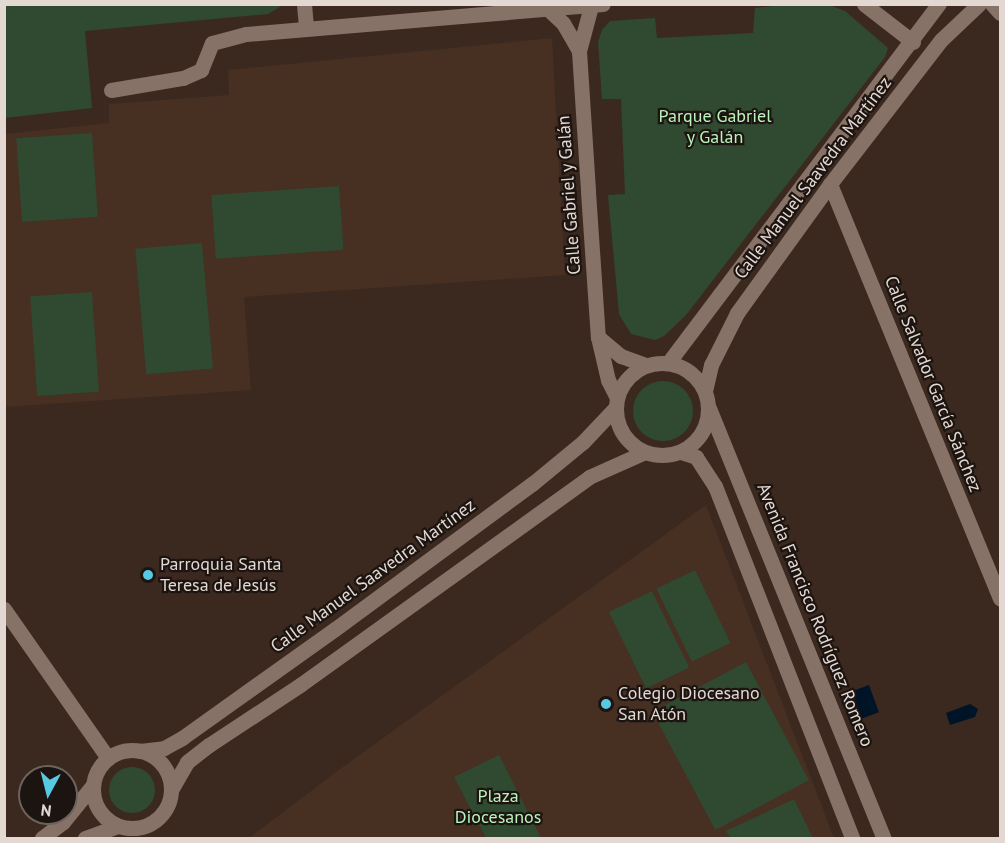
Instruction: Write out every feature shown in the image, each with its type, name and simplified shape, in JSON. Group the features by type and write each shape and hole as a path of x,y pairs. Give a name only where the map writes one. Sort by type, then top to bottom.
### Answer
{"main road":[{"path":"304,4 306,29"},
{"path":"864,4 913,42"},
{"name":"Calle Manuel Saavedra Martínez","path":"668,363 913,42 939,4"},
{"name":"Calle Manuel Saavedra Martínez","path":"705,391 711,365 737,312 830,184 941,40 979,4"},
{"path":"992,4 1000,13"},
{"path":"111,90 183,78 201,70 212,43 246,34 597,5"},
{"name":"Calle Gabriel y Galán","path":"597,5 579,51 598,337 616,403"},
{"name":"Calle Gabriel y Galán","path":"549,9 563,23 579,51"},
{"name":"Calle Salvador García Sánchez","path":"830,184 1000,599"},
{"path":"598,337 621,356 646,365 668,363 692,374 705,391 709,408 702,433 681,452"},
{"path":"646,365 631,375 616,403 624,436 645,452 657,455 681,452 696,457 715,486 852,838"},
{"name":"Calle Manuel Saavedra Martínez","path":"140,751 164,747 182,738 335,629 532,484 583,442 616,403"},
{"name":"Avenida Francisco Rodríguez Romero","path":"709,408 884,838"},
{"path":"85,838 118,826 149,825 165,811 171,790 187,762 208,745 300,685 589,477 645,452"},
{"path":"4,609 108,758"},
{"path":"42,838 63,822 93,785 98,770 108,758 126,750 140,751 159,761 170,779 171,790"},
{"path":"93,785 101,814 118,826"}],"shaded area":[{"path":"552,38 565,275 244,297 251,390 5,407 5,134 109,123 109,104 229,95 228,70"},
{"name":"Colegio Diocesano San Atón","path":"706,505 834,838 249,838 336,772"}],"green space":[{"path":"4,5 283,5 268,14 85,31 92,108 5,118"},
{"name":"Parque Gabriel y Galán","path":"829,5 845,11 888,48 885,57 686,315 664,336 655,340 631,334 619,314 608,195 625,194 621,99 602,99 598,42 602,30 610,21 655,18 657,38 753,33 755,8"},
{"path":"92,133 98,217 22,222 16,138"},
{"path":"339,186 343,250 216,259 211,195"},
{"path":"202,243 213,369 146,374 135,249"},
{"path":"92,292 99,392 37,396 30,296"},
{"path":"663,381 684,390 693,411 684,432 663,441 642,432 633,411 642,390"},
{"path":"695,570 731,643 692,662 656,589"},
{"path":"652,591 689,667 646,688 609,612"},
{"path":"746,662 809,780 715,830 652,712"},
{"name":"Plaza Diocesanos","path":"499,755 541,838 486,838 454,777"},
{"path":"132,767 148,774 155,790 148,806 132,813 116,806 109,790 116,774"},
{"path":"794,799 813,838 730,838 726,831"}],"water":[{"path":"869,685 879,712 862,718 852,691"},
{"path":"970,704 978,709 975,717 950,725 946,713"}],"place":[{"name":"Parroquia Santa Teresa de Jesús","path":"148,575"},
{"name":"Colegio Diocesano San Atón","path":"606,704"}]}
